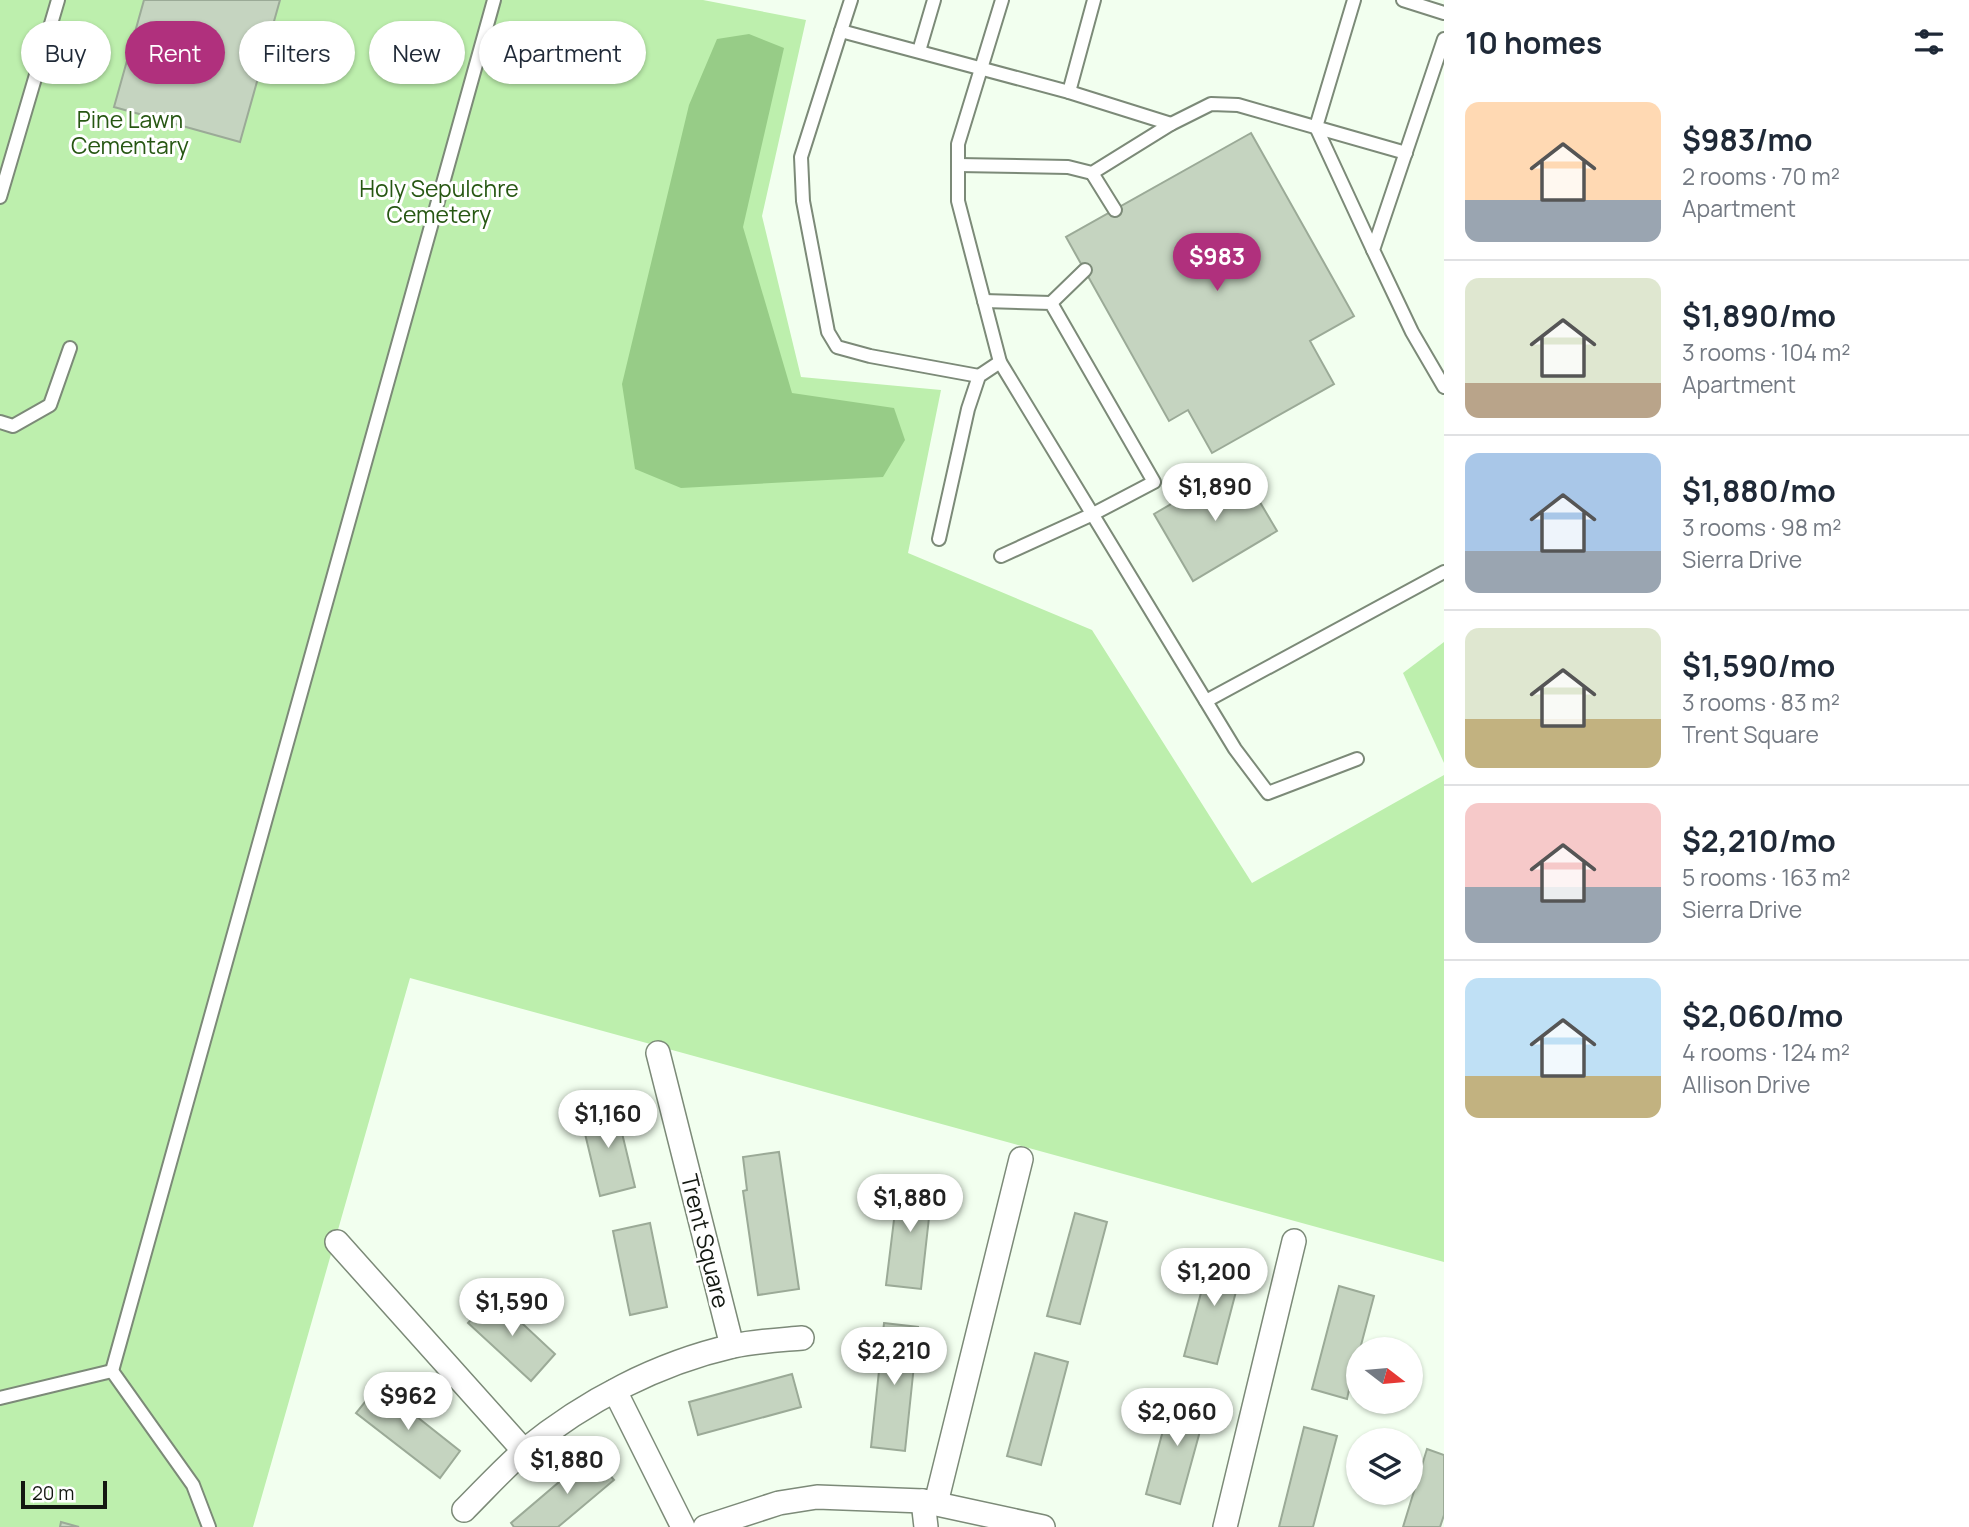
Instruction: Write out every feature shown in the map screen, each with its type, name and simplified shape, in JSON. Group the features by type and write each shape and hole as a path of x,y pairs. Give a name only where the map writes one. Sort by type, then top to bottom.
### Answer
{"street":[{"name":"Trent Square","path":"658,1054 732,1346"},
{"path":"926,1527 929,1502 1021,1159"},
{"path":"1225,1527 1294,1241"},
{"path":"337,1242 524,1451"},
{"path":"464,1510 524,1451 568,1419 615,1391 679,1362 732,1346 802,1338"},
{"path":"615,1391 684,1527"},
{"path":"705,1527 779,1503 817,1497 929,1502 1043,1527"}],"lane":[{"path":"0,197 58,0"},
{"path":"112,1371 494,0"},
{"path":"850,0 802,157 803,201 828,332 837,347 870,356 979,376"},
{"path":"919,51 934,0"},
{"path":"1002,0 958,144 958,201 1000,362 1235,749 1268,793 1357,759"},
{"path":"1069,92 1094,0"},
{"path":"1354,0 1316,127 1412,332 1444,387"},
{"path":"1403,0 1444,13"},
{"path":"841,30 1069,92 1171,124"},
{"path":"1373,250 1444,39"},
{"path":"1092,173 1171,124 1211,104 1238,105 1406,153"},
{"path":"958,165 1068,167 1092,173 1115,209"},
{"path":"984,301 1051,303 1084,270"},
{"path":"1001,556 1093,514 1154,482 1051,303"},
{"path":"0,422 13,426 50,405 70,348"},
{"path":"940,539 968,409 979,376 1000,362"},
{"path":"1206,701 1444,572"},
{"path":"0,1398 112,1371"},
{"path":"112,1371 193,1485 209,1527"}],"green space":[{"path":"0,0 703,0 806,20 762,216 801,377 941,390 908,553 1092,630 1252,883 1444,775 1444,1262 410,978 253,1527 0,1527"},
{"path":"1444,642 1444,763 1403,673"}],"shaded area":[{"path":"749,34 784,48 743,227 792,393 894,408 905,440 883,477 681,488 635,469 622,384 689,105 717,39"}],"building":[{"path":"144,0 280,0 274,21 239,21 239,84 256,84 240,142 114,107 125,68 125,84 225,84 225,21 138,21"},
{"path":"1251,133 1354,316 1310,341 1334,384 1212,453 1188,410 1169,421 1066,237"},
{"path":"1238,465 1277,531 1193,581 1154,514"},
{"path":"615,1104 635,1187 600,1196 580,1113"},
{"path":"779,1152 799,1289 758,1295 743,1191 747,1190 743,1157"},
{"path":"899,1179 933,1182 921,1289 886,1285"},
{"path":"1075,1213 1107,1222 1080,1324 1047,1316"},
{"path":"650,1223 667,1307 630,1315 613,1231"},
{"path":"1212,1252 1244,1261 1217,1364 1184,1356"},
{"path":"1339,1286 1374,1296 1363,1337 1346,1337 1346,1399 1312,1389"},
{"path":"493,1296 555,1354 531,1381 468,1323"},
{"path":"884,1323 918,1327 905,1451 871,1447"},
{"path":"1035,1353 1068,1362 1041,1465 1007,1456"},
{"path":"792,1374 801,1407 698,1435 689,1402"},
{"path":"378,1386 460,1451 440,1478 356,1413"},
{"path":"1173,1393 1208,1402 1180,1504 1146,1494"},
{"path":"1304,1427 1337,1436 1313,1527 1279,1527"},
{"path":"1427,1449 1444,1455 1444,1515 1440,1527 1403,1527 1410,1505 1423,1505 1423,1462"},
{"path":"592,1454 614,1480 558,1527 514,1527 511,1523"},
{"path":"61,1522 79,1527 60,1527"}],"park label":[{"name":"Pine Lawn Cementary","path":"130,132"},
{"name":"Holy Sepulchre Cemetery","path":"439,201"}]}
